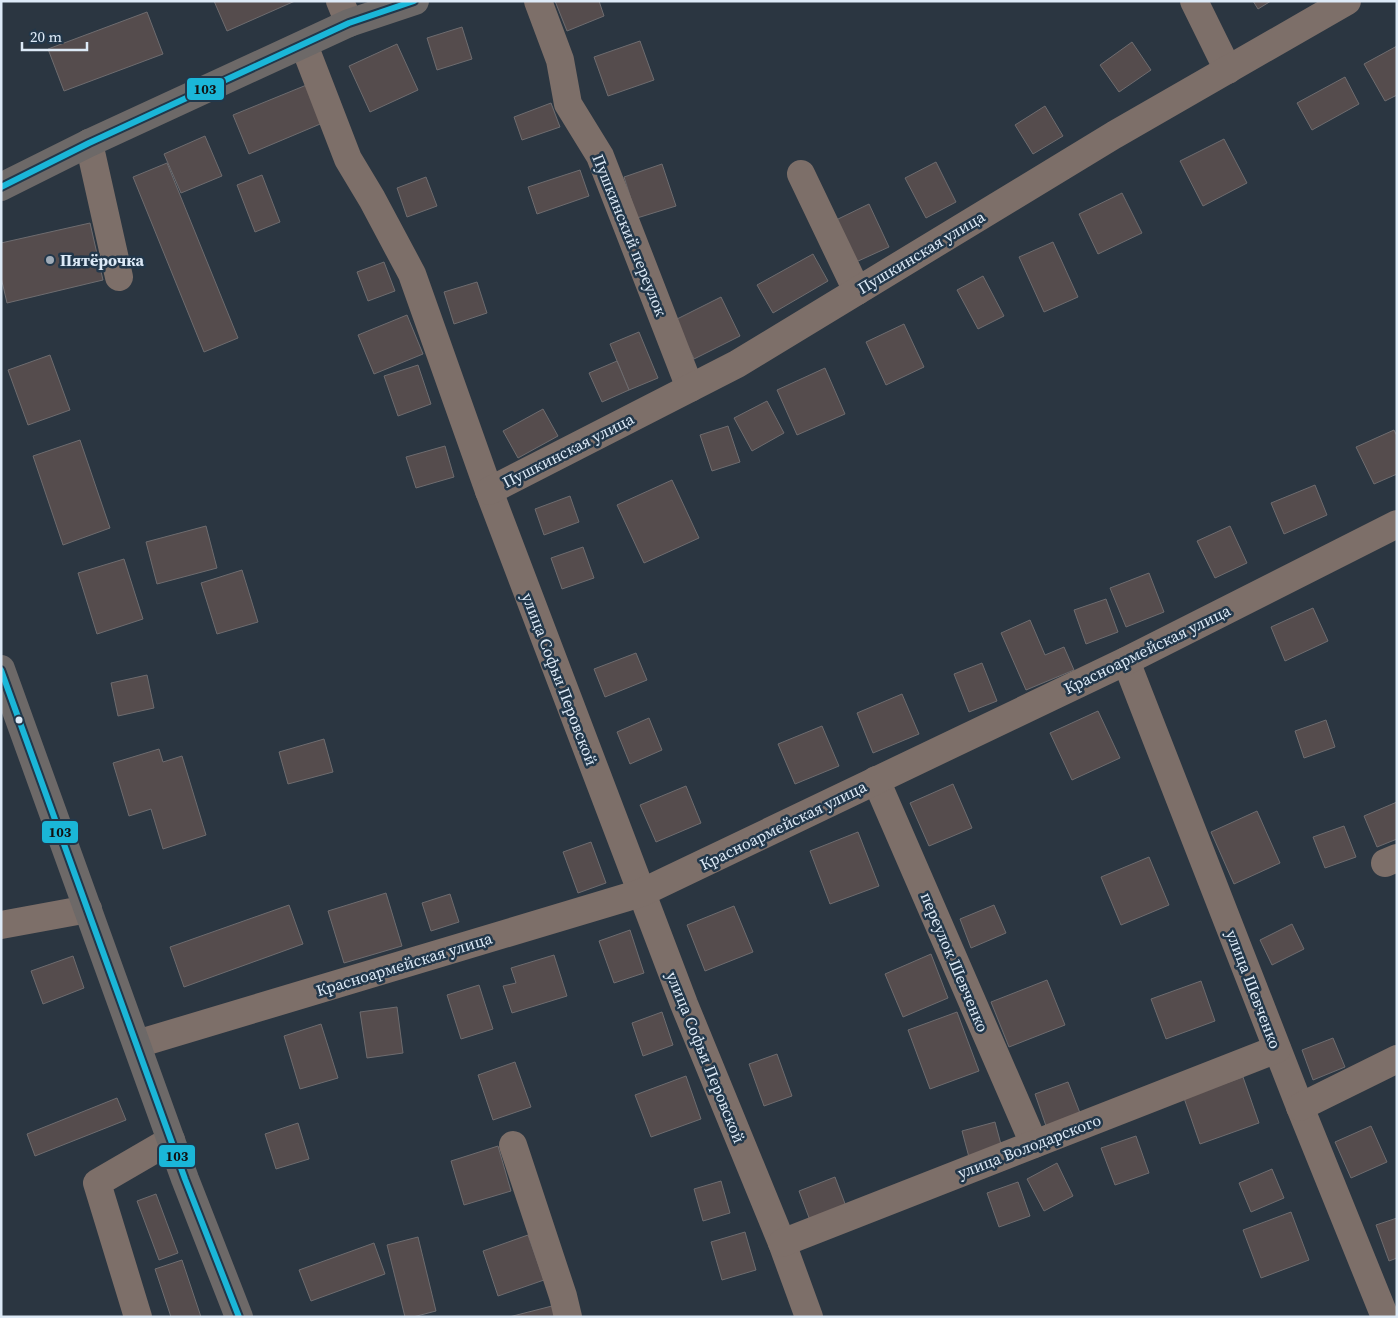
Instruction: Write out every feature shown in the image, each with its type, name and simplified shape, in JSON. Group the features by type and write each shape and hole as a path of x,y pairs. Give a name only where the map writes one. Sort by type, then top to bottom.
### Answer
{"main road":[{"path":"1,187 89,143 304,45 344,12 415,1"},
{"path":"1,669 171,1140 239,1317"}],"street":[{"name":"Пушкинский переулок","path":"538,1 560,60 568,104 600,156 690,388"},
{"path":"1194,1 1228,70"},
{"name":"Пушкинская улица","path":"489,492 737,364 1114,136 1347,1"},
{"name":"улица Софьи Перовской","path":"304,45 348,160 372,199 412,274 489,492 684,1004 782,1243 809,1317"},
{"path":"89,143 119,277"},
{"path":"801,174 857,291"},
{"name":"Красноармейская улица","path":"137,1044 642,893 1126,661 1397,524"},
{"name":"улица Шевченко","path":"1126,661 1277,1049 1385,1317"},
{"name":"переулок Шевченко","path":"876,780 1034,1144"},
{"path":"1,925 88,909"},
{"name":"улица Володарского","path":"782,1243 1277,1049"},
{"path":"1300,1107 1397,1059"},
{"path":"138,1317 97,1183 171,1140"},
{"path":"513,1145 563,1296 568,1317"}],"building":[{"path":"214,1 295,1 227,31"},
{"path":"555,1 599,1 604,16 567,31"},
{"path":"1253,1 1271,1 1258,9"},
{"path":"147,12 163,54 64,91 48,49"},
{"path":"462,27 472,59 437,70 427,38"},
{"path":"640,41 654,80 608,96 594,57"},
{"path":"1132,42 1151,70 1119,92 1100,65"},
{"path":"397,44 418,90 370,112 349,66"},
{"path":"1397,46 1397,95 1385,101 1364,64"},
{"path":"1345,77 1359,104 1312,130 1297,103"},
{"path":"309,84 325,122 249,154 233,115"},
{"path":"551,103 560,127 522,140 514,117"},
{"path":"1045,106 1063,136 1033,154 1015,125"},
{"path":"205,136 222,176 181,193 164,154"},
{"path":"1224,139 1247,183 1203,206 1180,161"},
{"path":"936,162 956,202 926,218 905,178"},
{"path":"167,163 238,338 204,352 133,177"},
{"path":"662,164 676,206 637,218 624,177"},
{"path":"580,170 589,196 537,214 528,187"},
{"path":"262,175 280,222 255,232 237,185"},
{"path":"426,177 437,206 407,217 397,188"},
{"path":"1122,193 1142,233 1098,254 1079,214"},
{"path":"869,204 889,247 856,262 836,220"},
{"name":"Пятёрочка","path":"90,223 103,280 7,303 1,277 1,243"},
{"path":"1053,242 1078,297 1044,312 1019,257"},
{"path":"813,254 828,281 773,313 757,285"},
{"path":"384,262 395,291 368,301 357,272"},
{"path":"983,276 1004,316 978,329 957,290"},
{"path":"477,282 487,313 454,324 444,292"},
{"path":"721,297 740,336 694,359 675,320"},
{"path":"407,315 423,354 374,374 358,335"},
{"path":"904,324 924,367 886,385 866,342"},
{"path":"639,332 658,378 629,390 610,344"},
{"path":"50,355 70,410 28,425 8,370"},
{"path":"617,361 629,390 602,402 589,373"},
{"path":"418,365 431,404 398,416 384,376"},
{"path":"825,368 845,414 797,435 777,390"},
{"path":"767,401 784,433 752,451 734,418"},
{"path":"543,409 558,436 518,458 503,431"},
{"path":"728,426 740,462 712,471 700,435"},
{"path":"1394,430 1397,436 1397,474 1374,484 1356,447"},
{"path":"80,440 110,528 63,545 33,456"},
{"path":"445,446 454,477 416,488 406,457"},
{"path":"672,480 699,538 644,563 617,505"},
{"path":"1315,485 1327,515 1284,534 1271,503"},
{"path":"570,496 579,522 544,535 535,509"},
{"path":"206,526 217,568 157,584 146,542"},
{"path":"1230,526 1247,563 1215,578 1197,541"},
{"path":"583,547 594,578 562,589 551,558"},
{"path":"124,559 143,619 97,634 78,573"},
{"path":"242,570 258,622 217,634 201,583"},
{"path":"1149,573 1164,612 1126,627 1110,588"},
{"path":"1106,599 1118,632 1086,644 1074,610"},
{"path":"1313,608 1328,641 1285,661 1271,627"},
{"path":"1030,620 1045,655 1064,647 1074,670 1026,690 1001,633"},
{"path":"636,653 647,680 605,697 594,669"},
{"path":"982,663 997,701 969,712 954,674"},
{"path":"147,675 154,708 118,716 111,683"},
{"path":"902,694 919,734 873,753 857,713"},
{"path":"1098,711 1120,758 1072,780 1050,733"},
{"path":"649,718 662,750 630,764 617,732"},
{"path":"1326,720 1335,747 1304,758 1295,731"},
{"path":"822,726 839,766 795,784 778,744"},
{"path":"324,739 333,772 288,784 279,752"},
{"path":"159,749 163,762 182,756 206,835 163,849 151,809 129,816 113,763"},
{"path":"953,784 972,828 929,846 910,803"},
{"path":"686,786 701,823 656,842 640,805"},
{"path":"1397,802 1397,839 1377,847 1364,816"},
{"path":"1257,811 1280,863 1234,884 1211,832"},
{"path":"1344,826 1356,857 1325,868 1313,837"},
{"path":"858,832 879,886 830,904 810,851"},
{"path":"591,842 606,883 578,893 563,852"},
{"path":"1149,857 1169,905 1121,925 1101,877"},
{"path":"386,893 402,946 344,963 328,911"},
{"path":"450,894 459,922 431,931 422,903"},
{"path":"289,905 303,944 184,987 170,947"},
{"path":"994,905 1006,933 971,948 960,919"},
{"path":"734,906 753,952 705,971 687,925"},
{"path":"1292,924 1304,949 1272,965 1260,940"},
{"path":"630,930 644,973 614,983 599,941"},
{"path":"931,954 948,998 903,1017 885,974"},
{"path":"554,955 567,996 512,1013 503,986 516,983 511,968"},
{"path":"73,956 84,988 43,1004 31,971"},
{"path":"1047,980 1065,1025 1009,1047 991,1002"},
{"path":"1201,981 1215,1021 1166,1039 1151,999"},
{"path":"479,985 493,1029 461,1039 447,995"},
{"path":"397,1007 403,1053 367,1058 360,1012"},
{"path":"662,1012 673,1045 643,1056 632,1023"},
{"path":"957,1012 979,1071 930,1089 908,1030"},
{"path":"321,1024 338,1078 300,1089 284,1036"},
{"path":"1333,1038 1345,1067 1313,1080 1302,1050"},
{"path":"777,1054 792,1096 764,1106 749,1064"},
{"path":"515,1062 531,1107 493,1120 478,1075"},
{"path":"686,1076 701,1119 651,1137 635,1095"},
{"path":"1243,1077 1259,1123 1200,1144 1184,1098"},
{"path":"1068,1082 1080,1113 1046,1126 1035,1094"},
{"path":"117,1098 126,1120 35,1156 27,1134"},
{"path":"995,1122 1003,1152 970,1161 962,1131"},
{"path":"298,1123 309,1159 276,1169 265,1134"},
{"path":"1371,1126 1387,1162 1351,1178 1335,1142"},
{"path":"1136,1136 1149,1173 1115,1185 1101,1148"},
{"path":"498,1146 511,1191 464,1205 451,1161"},
{"path":"1057,1163 1073,1196 1044,1211 1027,1179"},
{"path":"1272,1169 1284,1198 1251,1212 1239,1183"},
{"path":"835,1177 847,1209 811,1223 799,1191"},
{"path":"721,1181 730,1213 703,1221 694,1189"},
{"path":"1018,1182 1030,1216 999,1227 987,1193"},
{"path":"156,1194 178,1253 159,1260 137,1201"},
{"path":"1291,1212 1309,1260 1261,1278 1243,1230"},
{"path":"1397,1218 1397,1258 1389,1261 1376,1225"},
{"path":"745,1232 756,1270 722,1280 711,1242"},
{"path":"528,1235 544,1280 498,1296 483,1251"},
{"path":"418,1237 436,1311 413,1317 405,1317 387,1245"},
{"path":"374,1243 385,1274 311,1301 299,1270"},
{"path":"182,1260 201,1317 171,1317 155,1269"},
{"path":"552,1306 555,1317 509,1317"}],"transit line":[{"name":"103","path":"1,187 89,143 349,23 414,1"},
{"name":"103","path":"1,670 185,1179 239,1317"}],"place":[{"name":"Пятёрочка","path":"50,260"}]}
